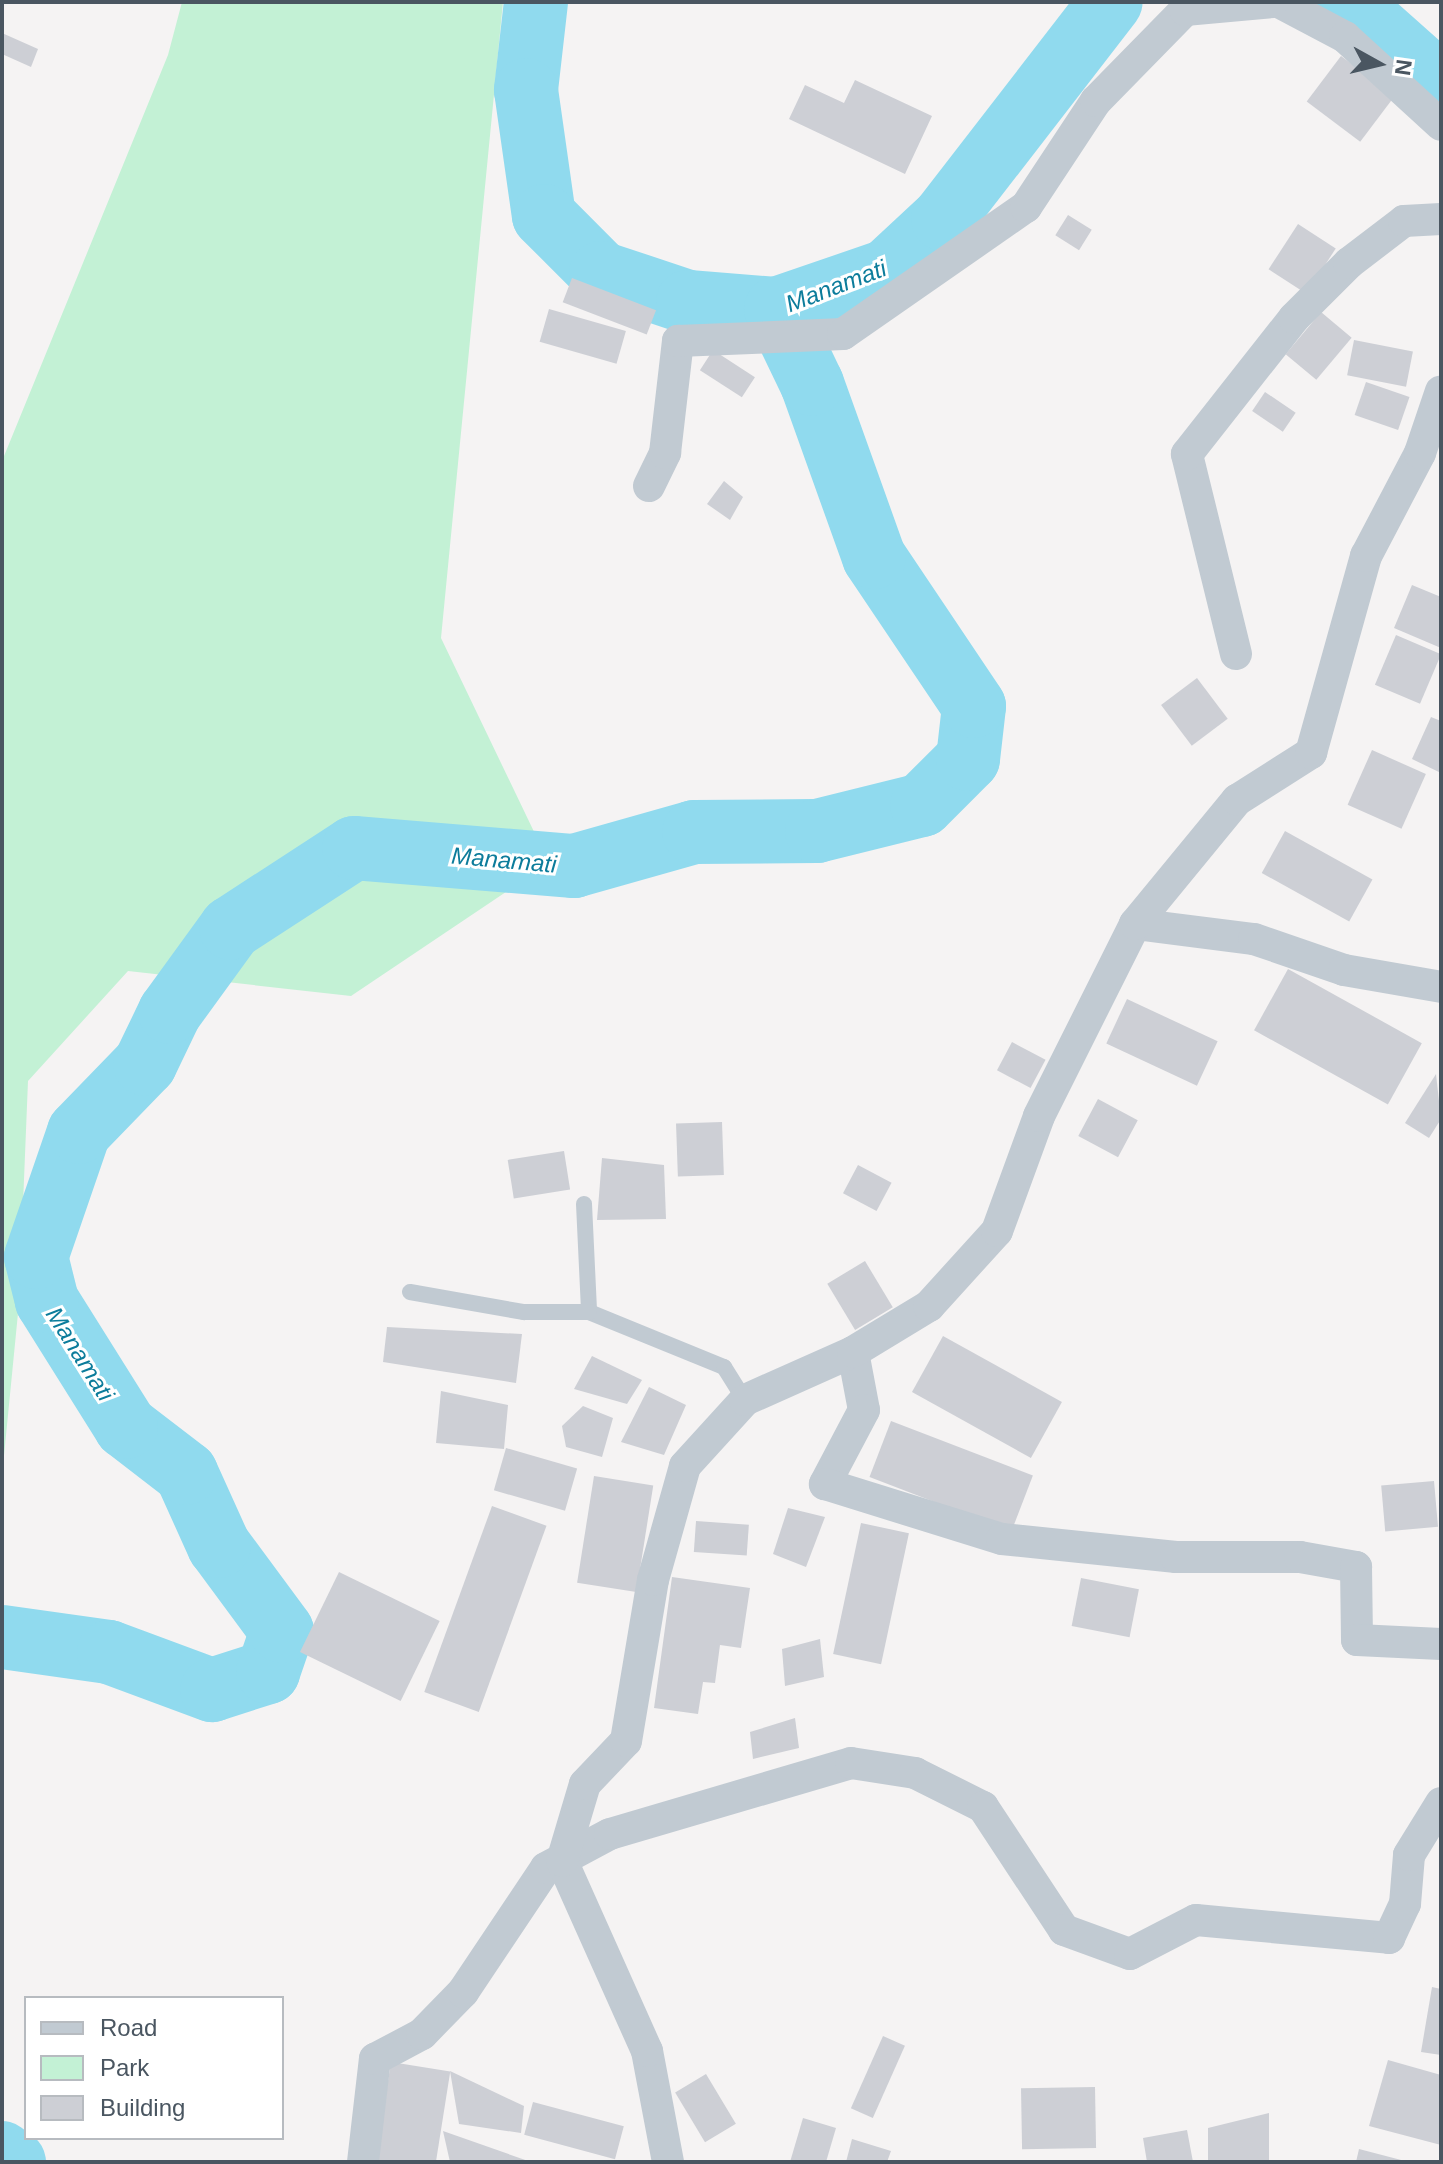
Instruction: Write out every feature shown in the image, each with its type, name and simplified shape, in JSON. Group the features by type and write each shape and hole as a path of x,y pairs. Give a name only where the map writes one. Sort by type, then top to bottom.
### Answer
{"street":[{"path":"649,486 665,453 678,341 843,334 1026,207 1096,101 1185,10 1276,2 1345,37 1441,125"},
{"path":"1236,654 1187,454 1294,318 1349,263 1404,221 1441,219"},
{"path":"668,2162 647,2051 562,1861 585,1784 626,1741 653,1580 685,1466 745,1400 853,1352 929,1306 997,1231 1039,1116 1135,924 1237,800 1311,753 1366,556 1430,456 1441,391"},
{"path":"1135,924 1254,939 1344,970 1441,987"},
{"path":"853,1352 864,1410 825,1484 1002,1539 1176,1557 1300,1557 1356,1567 1357,1640 1441,1644"},
{"path":"363,2162 375,2059 422,2034 463,1992 546,1868 610,1834 851,1763 915,1773 983,1807 1064,1930 1130,1954 1196,1920 1389,1938 1405,1904 1409,1855 1441,1803"}],"lane":[{"path":"584,1204 589,1312"},
{"path":"410,1292 524,1312 589,1312 724,1367 745,1400"}],"green space":[{"path":"182,2 503,2 441,638 549,863 351,996 128,971 28,1081 19,1303 2,1476 2,461 168,55"}],"building":[{"path":"2,33 38,49 31,67 2,54"},
{"path":"1341,56 1395,96 1360,142 1307,102"},
{"path":"855,80 932,116 905,174 789,119 805,85 844,103"},
{"path":"1068,215 1092,230 1079,250 1055,235"},
{"path":"1298,224 1336,249 1306,294 1269,269"},
{"path":"572,278 656,310 647,335 563,302"},
{"path":"549,309 626,331 617,364 540,342"},
{"path":"1321,312 1352,338 1316,380 1286,354"},
{"path":"1354,340 1413,351 1406,387 1347,375"},
{"path":"713,350 755,377 742,397 700,370"},
{"path":"1366,382 1409,397 1398,430 1355,415"},
{"path":"1265,392 1296,413 1283,432 1252,411"},
{"path":"724,481 743,497 730,520 707,504"},
{"path":"1412,585 1441,597 1441,648 1394,628"},
{"path":"1396,635 1441,654 1420,704 1375,685"},
{"path":"1197,678 1228,719 1192,746 1161,705"},
{"path":"1431,717 1441,721 1441,773 1412,759"},
{"path":"1372,750 1426,774 1401,829 1348,805"},
{"path":"1285,831 1372,879 1349,921 1262,873"},
{"path":"1288,969 1422,1043 1388,1104 1254,1030"},
{"path":"1127,999 1218,1041 1197,1086 1106,1043"},
{"path":"1012,1042 1046,1060 1031,1088 997,1070"},
{"path":"1436,1074 1441,1119 1429,1138 1405,1123"},
{"path":"1098,1099 1138,1120 1118,1157 1078,1136"},
{"path":"722,1122 724,1175 678,1177 676,1124"},
{"path":"564,1151 570,1190 514,1198 508,1160"},
{"path":"602,1158 664,1165 666,1219 597,1220"},
{"path":"858,1165 892,1183 877,1211 843,1193"},
{"path":"865,1261 893,1307 855,1330 827,1284"},
{"path":"387,1327 522,1334 516,1383 383,1362"},
{"path":"943,1336 1062,1402 1031,1458 912,1392"},
{"path":"592,1356 642,1380 627,1404 574,1389"},
{"path":"649,1387 686,1405 664,1455 621,1442"},
{"path":"441,1391 508,1405 504,1449 436,1443"},
{"path":"583,1406 613,1418 602,1457 566,1447 562,1426"},
{"path":"891,1421 1033,1475 1011,1531 869,1477"},
{"path":"506,1448 577,1468 565,1511 494,1490"},
{"path":"594,1476 653,1485 636,1592 577,1583"},
{"path":"1434,1481 1438,1527 1385,1531 1381,1486"},
{"path":"492,1506 547,1526 479,1712 424,1692"},
{"path":"788,1508 825,1517 806,1567 773,1554"},
{"path":"696,1521 749,1525 747,1556 694,1552"},
{"path":"861,1523 909,1533 881,1664 833,1654"},
{"path":"339,1572 440,1621 401,1701 300,1652"},
{"path":"672,1577 750,1588 741,1648 720,1645 715,1683 703,1682 698,1714 654,1708"},
{"path":"1081,1578 1139,1589 1130,1637 1072,1626"},
{"path":"820,1639 824,1677 785,1686 782,1649"},
{"path":"795,1718 799,1748 753,1759 750,1732"},
{"path":"1432,1987 1441,1989 1441,2055 1421,2052"},
{"path":"883,2036 905,2046 873,2118 851,2108"},
{"path":"1388,2060 1441,2075 1441,2145 1369,2126"},
{"path":"391,2062 450,2071 436,2162 376,2160"},
{"path":"450,2071 524,2106 521,2133 459,2124"},
{"path":"706,2074 736,2124 705,2142 675,2093"},
{"path":"1095,2087 1096,2148 1022,2149 1021,2088"},
{"path":"533,2102 624,2126 615,2159 524,2135"},
{"path":"1269,2113 1269,2162 1208,2162 1208,2128"},
{"path":"803,2118 836,2128 826,2162 790,2162"},
{"path":"1187,2130 1193,2162 1147,2162 1143,2138"},
{"path":"443,2131 531,2162 450,2162"},
{"path":"852,2139 891,2151 887,2162 846,2162"},
{"path":"1359,2149 1405,2161 1405,2162 1356,2162"}],"waterway":[{"path":"536,2 526,90 544,216 601,273 688,302 776,309"},
{"name":"Manamati","path":"2,1637 109,1652 212,1690 268,1672 282,1631 219,1546 186,1473 126,1427 47,1301 36,1257 79,1132 145,1064 170,1012 231,928 354,848 574,866 694,832 817,831 922,805 968,759 974,706 874,557 812,384 776,309 887,271 943,219 1111,2"},
{"name":"Manamati","path":"1348,2 1441,85"},
{"name":"Manamati","path":"2,2153 14,2162"}]}
